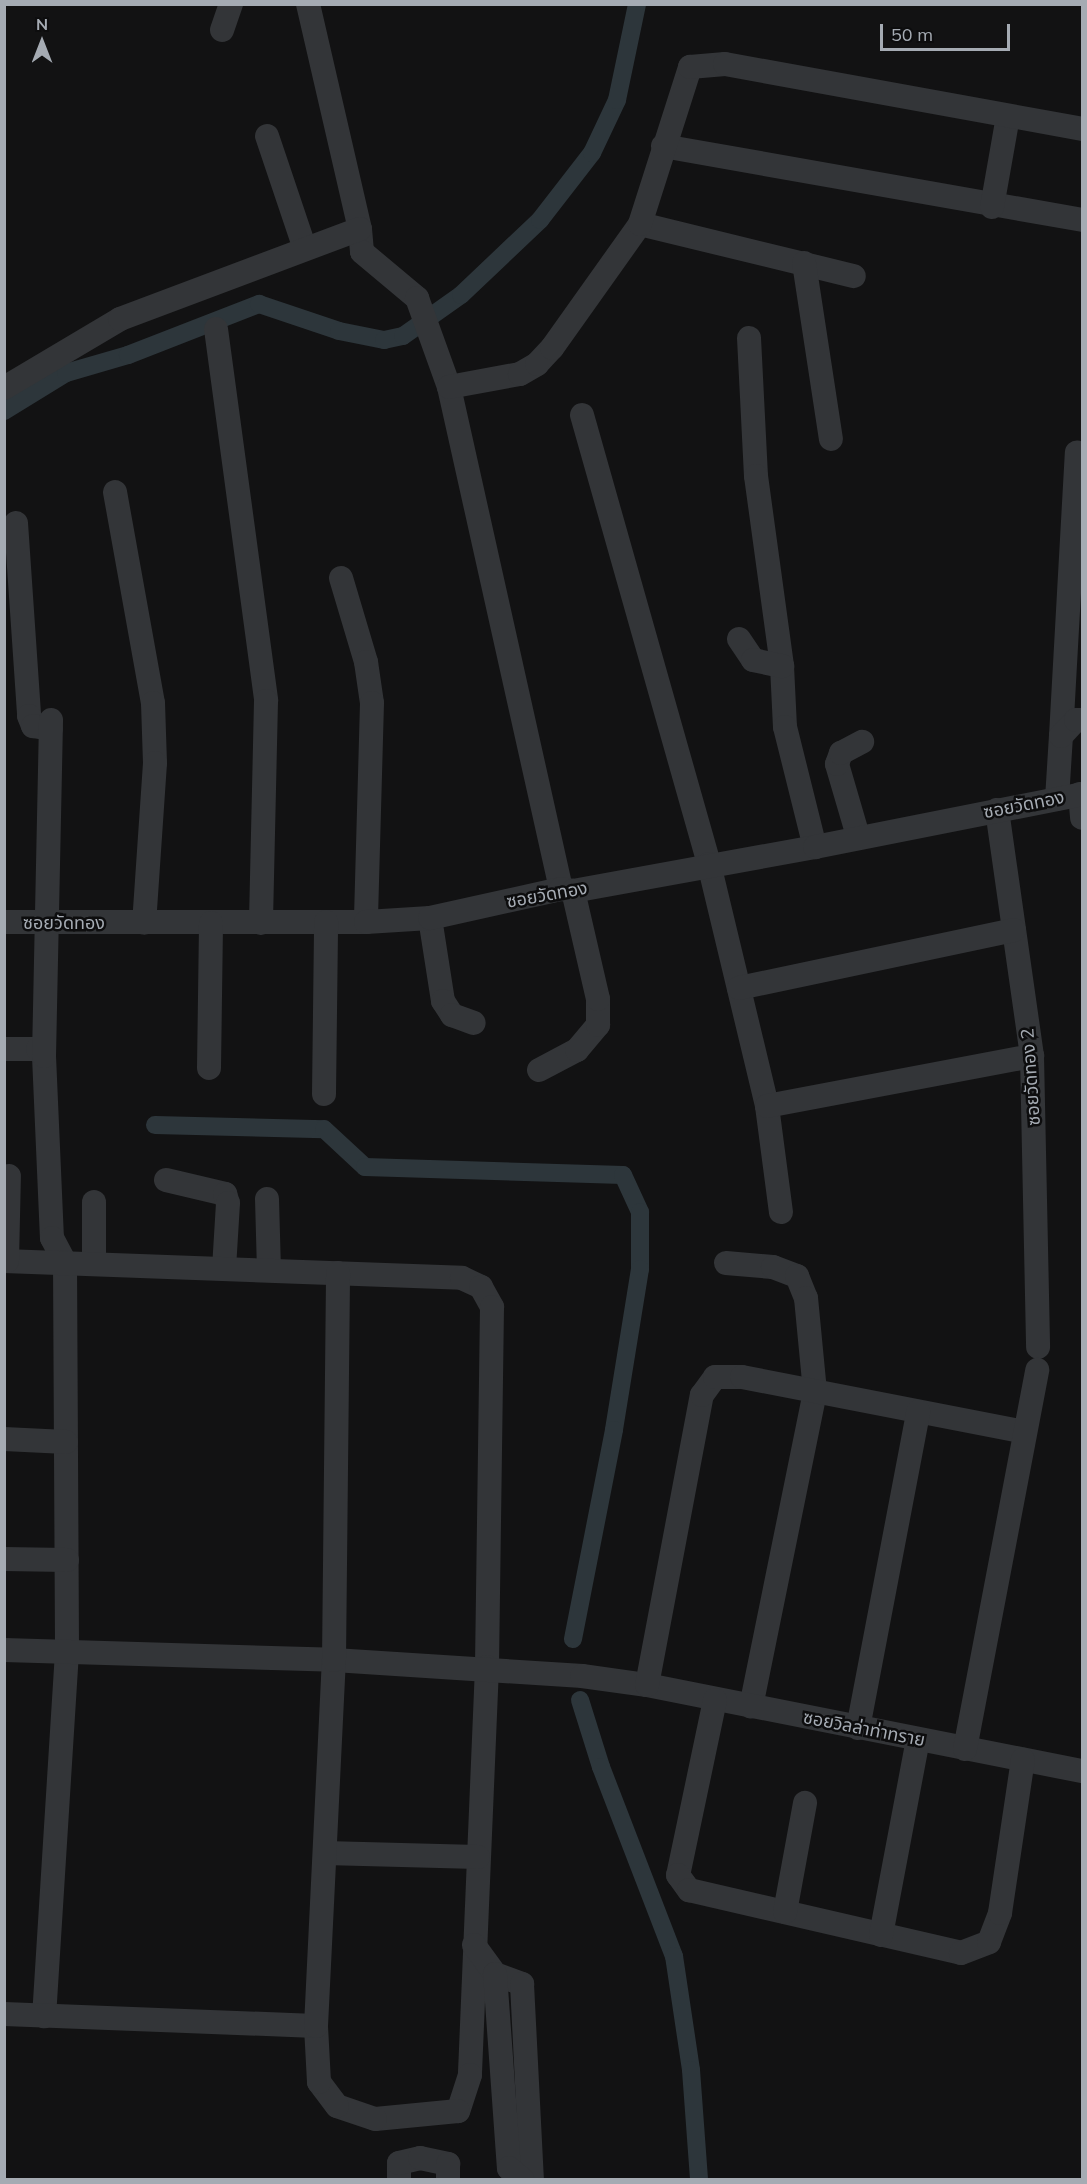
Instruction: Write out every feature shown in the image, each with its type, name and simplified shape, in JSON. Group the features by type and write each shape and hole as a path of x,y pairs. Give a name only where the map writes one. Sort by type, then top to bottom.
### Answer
{"street":[{"path":"222,30 231,4"},
{"path":"308,4 360,229 362,252 410,291 423,309 449,387 567,890 598,999 598,1026 577,1050 539,1070"},
{"path":"449,387 520,374 537,364 640,224 690,67 706,63 1083,129"},
{"path":"992,207 1008,116"},
{"path":"267,136 306,249"},
{"path":"663,146 992,207 1083,220"},
{"path":"640,224 854,276"},
{"path":"4,388 120,319 360,229"},
{"path":"804,263 831,440"},
{"path":"216,329 266,701 261,923"},
{"path":"749,338 762,536 782,666 785,727 815,847"},
{"path":"582,415 709,864 767,1106 781,1212"},
{"path":"1076,801 1061,736 1077,452"},
{"path":"115,492 153,703 155,763 144,923"},
{"path":"16,524 29,716 33,726 51,724 44,1056 52,1238 65,1262 67,1652 44,2016"},
{"path":"342,578 366,662 372,703 366,922"},
{"path":"739,639 753,660 782,666"},
{"path":"1061,736 1076,720 1083,720"},
{"path":"858,836 837,765 841,753 862,742"},
{"name":"ซอยวัดทอง","path":"4,922 261,923 366,922 430,918 567,890 815,847 858,836 997,810 1076,801"},
{"name":"ซอยวัดทอง 2","path":"997,810 1032,1056 1038,1347"},
{"path":"430,918 444,1001 452,1015 474,1023"},
{"path":"324,1094 326,922"},
{"path":"209,1068 211,923"},
{"path":"739,988 1014,930"},
{"path":"4,1049 38,1049 44,1056"},
{"path":"767,1106 1032,1056"},
{"path":"9,1176 6,1261 65,1262 94,1264 269,1270 462,1278 481,1287 492,1307 487,1667 470,2075 458,2111 375,2119 337,2106 319,2082 316,2026 334,1660 338,1273"},
{"path":"166,1180 225,1194 228,1203 224,1269"},
{"path":"267,1199 269,1270"},
{"path":"94,1202 94,1264"},
{"path":"726,1263 773,1266 797,1276 807,1298 815,1392 751,1707"},
{"path":"965,1749 1037,1371"},
{"path":"647,1685 702,1395 715,1377 742,1377 1025,1432"},
{"path":"858,1728 918,1412"},
{"path":"4,1440 66,1442"},
{"path":"4,1559 67,1560"},
{"name":"ซอยวิลล่าท่าทราย","path":"4,1650 487,1667 647,1685 1083,1771"},
{"path":"715,1700 678,1875 689,1890 961,1953 989,1942 1000,1913 1023,1760"},
{"path":"881,1935 918,1740"},
{"path":"785,1912 805,1803"},
{"path":"325,1852 478,1857"},
{"path":"474,1945 495,1974 509,2168 523,2180"},
{"path":"495,1974 522,1984 532,2180"},
{"path":"4,2014 316,2026"},
{"path":"399,2180 399,2163 420,2158 448,2164 448,2180"}],"waterway":[{"path":"4,411 66,373 128,355 259,304 339,331 384,340 403,336 461,295 540,220 592,153 617,100 637,4"},
{"path":"155,1125 324,1129 365,1167 623,1175 640,1212 640,1269 614,1430 573,1639"},
{"path":"580,1700 601,1767 674,1956 691,2070 699,2180"}]}
